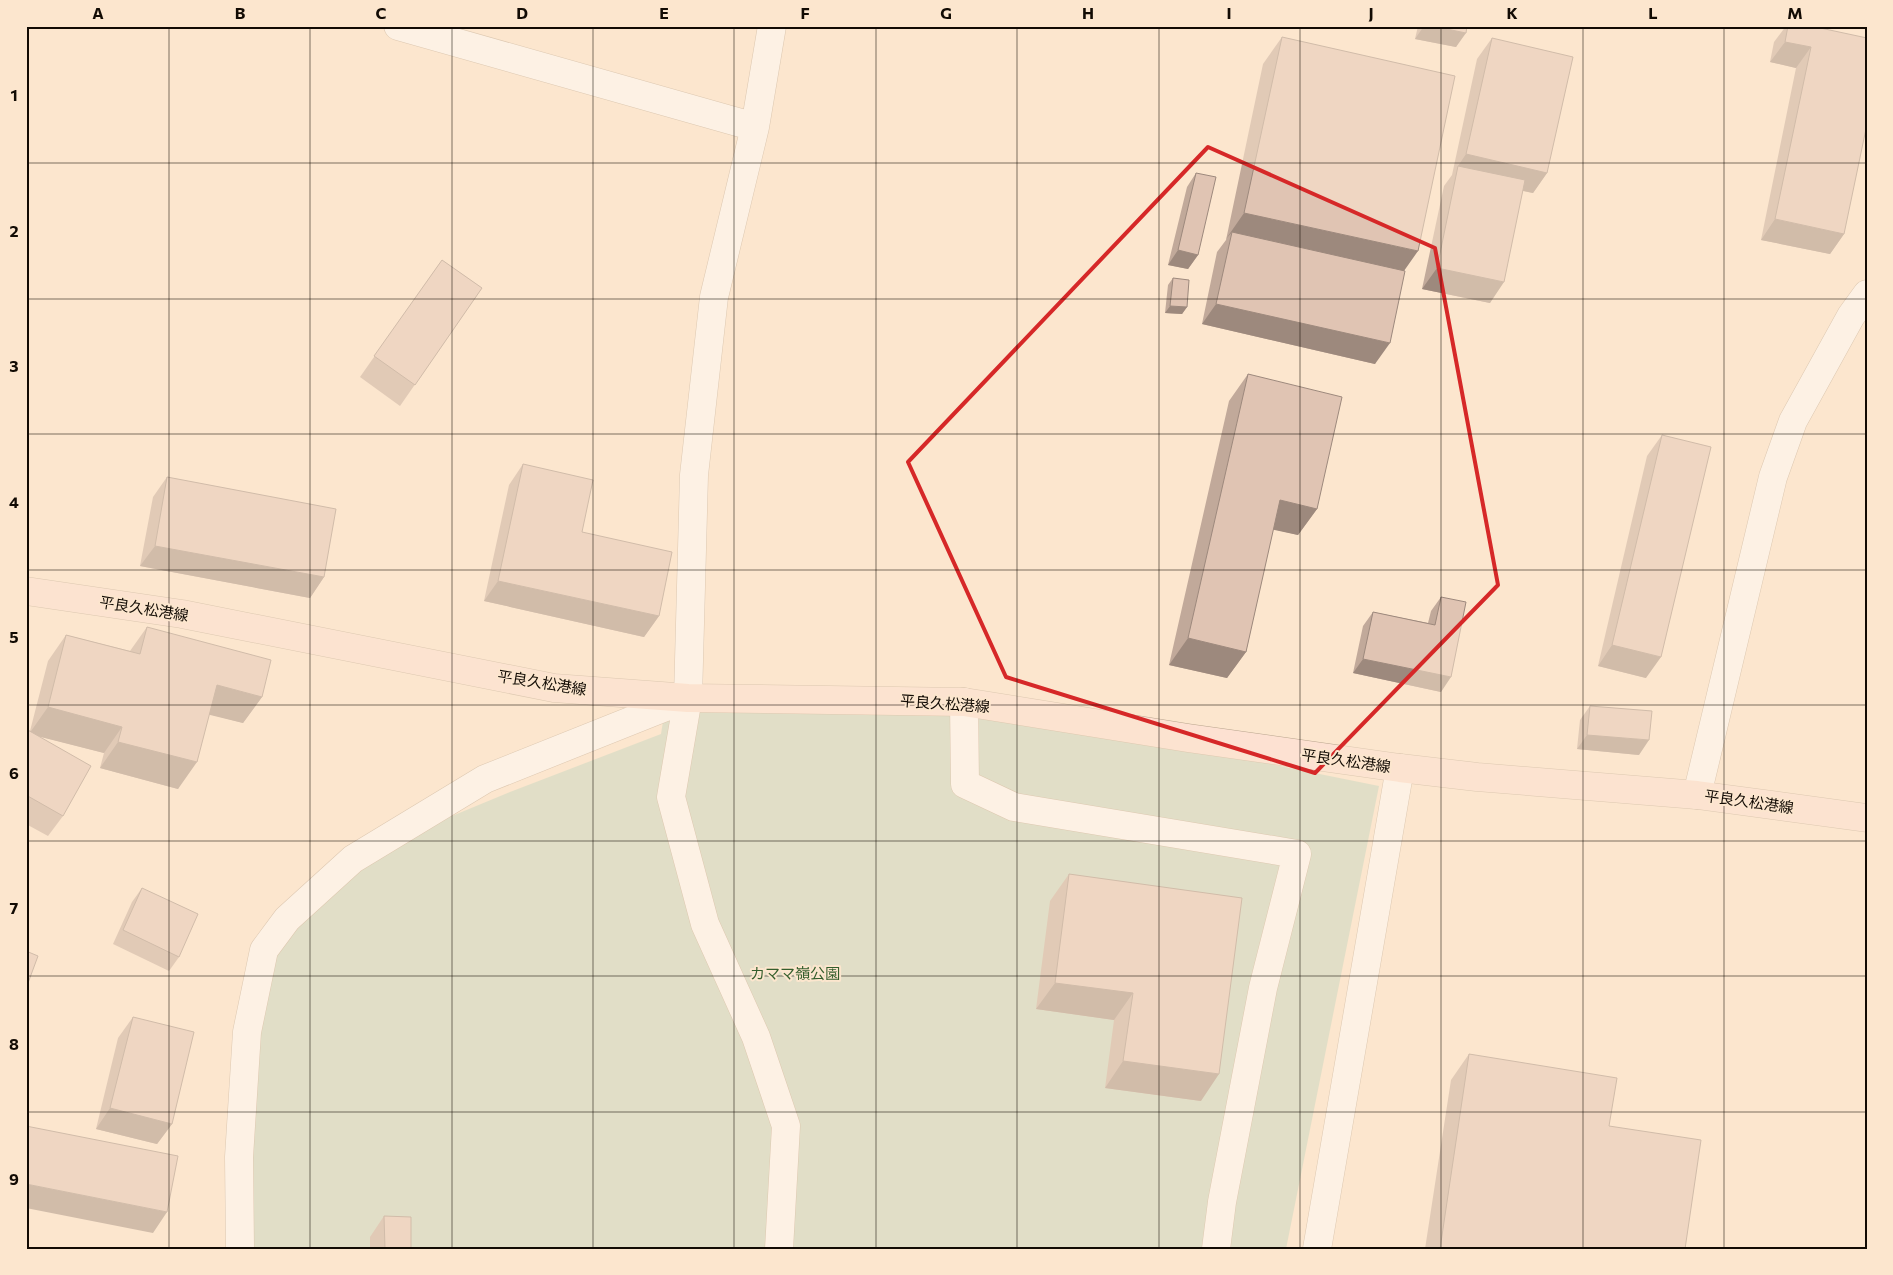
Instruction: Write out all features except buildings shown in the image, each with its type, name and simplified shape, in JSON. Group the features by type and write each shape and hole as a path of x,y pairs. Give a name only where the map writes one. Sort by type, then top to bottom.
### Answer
{"main road":[{"name":"平良久松港線","path":"26,591 182,614 554,688 688,698 964,702 1188,738 1400,768 1477,777 1697,796 1867,818"}],"street":[{"path":"398,26 755,127"},
{"path":"772,26 755,127 714,296 694,475 688,698 671,796 704,924 756,1037 786,1126 779,1249"},
{"path":"1697,796 1773,477 1793,421 1851,316 1867,294"},
{"path":"240,1249 239,1157 247,1032 264,950 287,919 353,859 485,779 688,698"},
{"path":"964,702 965,784 1014,807 1297,854 1263,988 1222,1202 1216,1249"},
{"path":"1317,1249 1400,768"}],"highlighted area":[{"path":"1208,147 1435,248 1498,585 1315,773 1006,677 908,462"}],"green space":[{"name":"カママ嶺公園","path":"667,696 964,702 1379,786 1286,1249 239,1249 264,950 365,852 510,792 661,734"}]}
